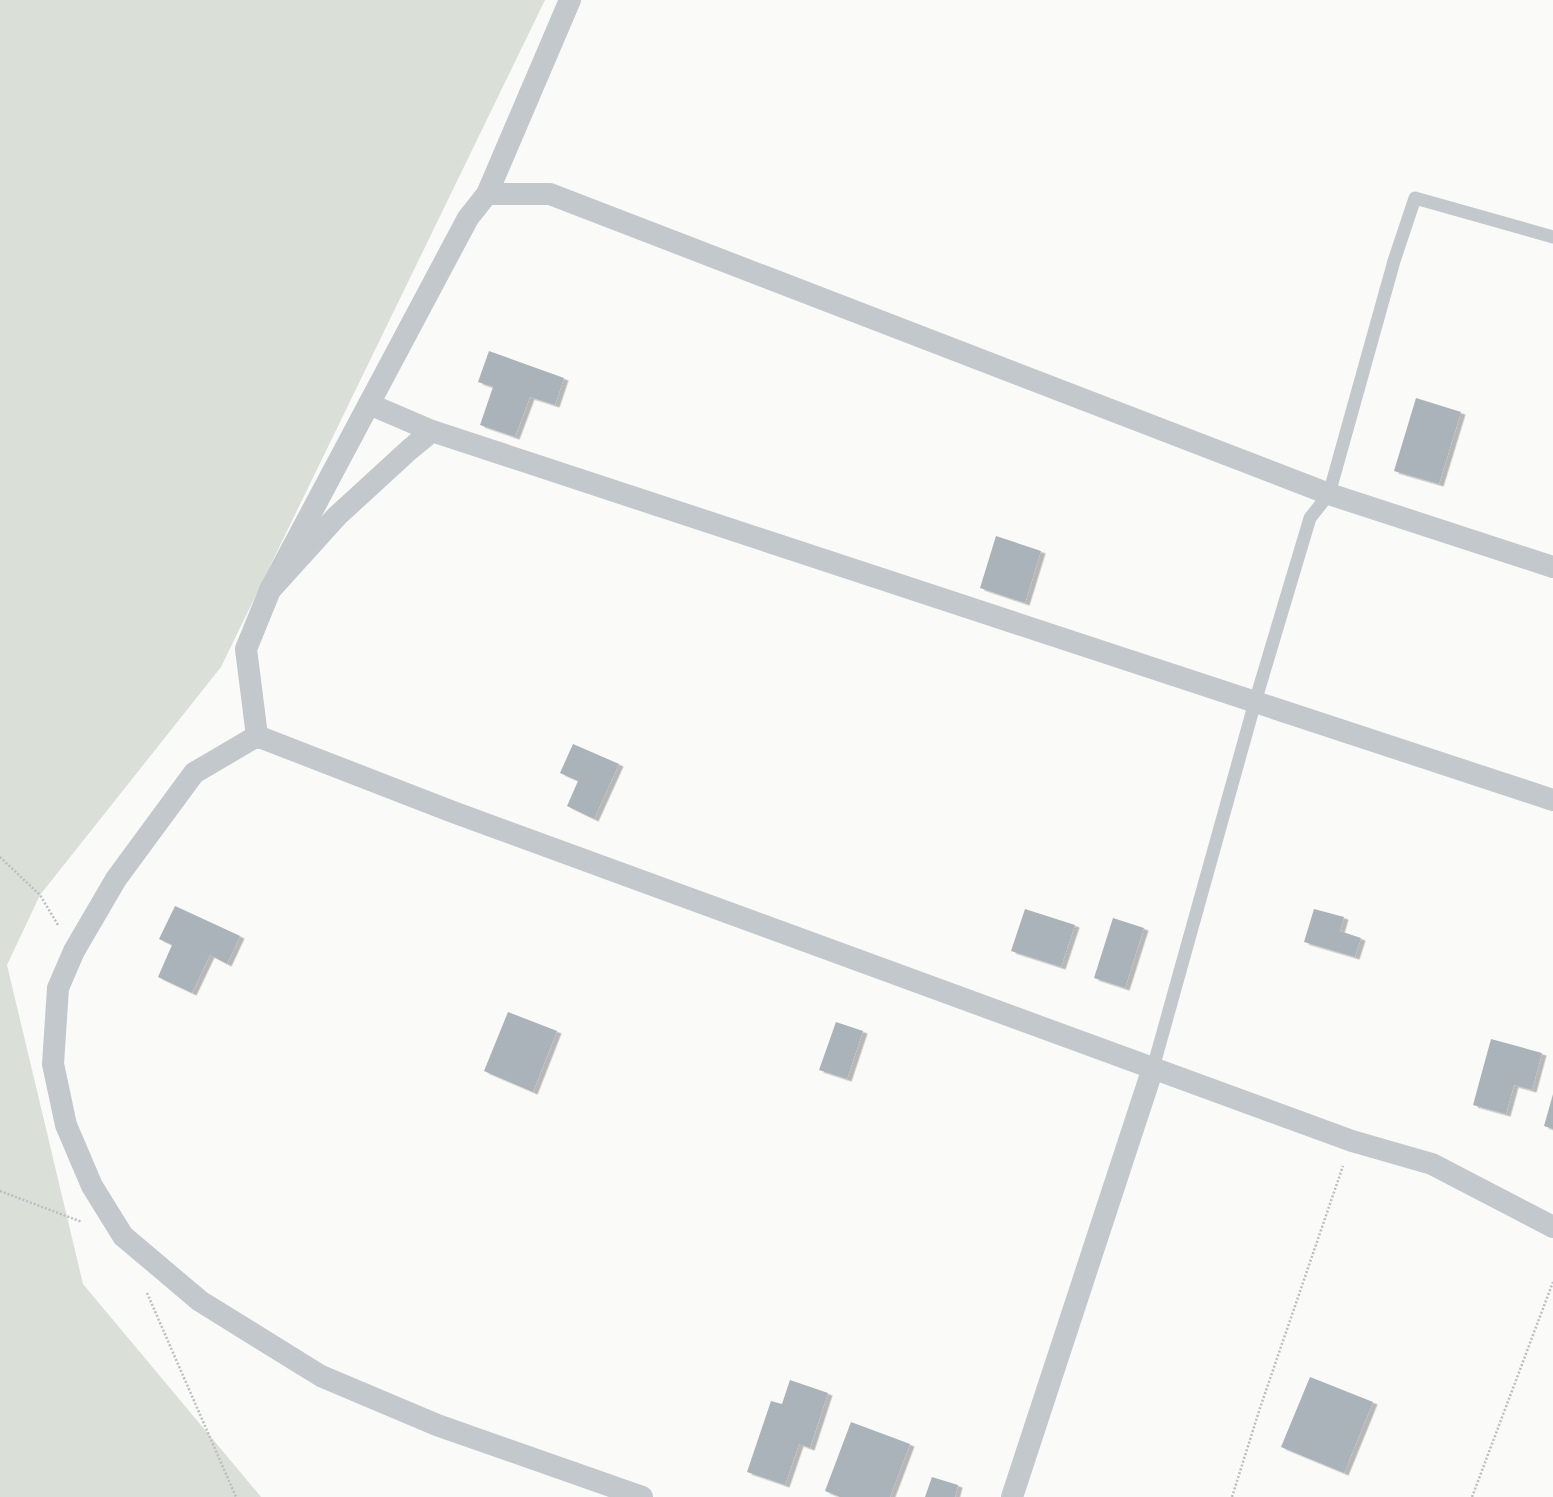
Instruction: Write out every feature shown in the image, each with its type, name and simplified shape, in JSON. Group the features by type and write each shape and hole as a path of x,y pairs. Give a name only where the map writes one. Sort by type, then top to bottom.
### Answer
{"street":[{"path":"257,736 246,649 270,590 468,218 487,194 570,0"},
{"path":"487,194 550,194 1329,494 1553,567"},
{"path":"368,404 432,431 1553,800"},
{"path":"270,590 337,516 432,431"},
{"path":"257,736 194,773 116,880 74,951 58,988 53,1064 66,1125 92,1186 123,1236 200,1301 321,1376 437,1425 642,1497"},
{"path":"257,736 453,812 1352,1141 1432,1164 1553,1227"},
{"path":"1012,1497 1153,1068"}],"lane":[{"path":"1153,1068 1256,702 1310,518 1329,494 1394,261 1415,198 1553,237"}],"path":[{"path":"0,857 40,895 74,951"},
{"path":"1232,1497 1260,1408 1352,1141"},
{"path":"0,1192 34,1206 123,1236"},
{"path":"1472,1497 1553,1282"},
{"path":"145,1286 236,1497"}],"shaded area":[{"path":"0,0 545,0 221,667 40,895 7,965 83,1284 261,1497 0,1497"}],"building":[{"path":"489,351 564,378 555,405 530,397 515,437 480,425 493,387 478,382"},
{"path":"1416,398 1461,412 1439,484 1394,471"},
{"path":"996,536 1041,551 1025,603 980,588"},
{"path":"573,744 619,764 594,819 567,806 578,781 560,773"},
{"path":"175,906 240,936 227,964 210,955 192,993 158,977 172,945 159,939"},
{"path":"1025,909 1075,925 1061,967 1011,951"},
{"path":"1314,909 1344,917 1340,931 1361,938 1355,957 1304,942"},
{"path":"1113,918 1144,928 1125,988 1094,978"},
{"path":"508,1012 557,1031 533,1092 484,1071"},
{"path":"836,1022 863,1031 847,1079 819,1070"},
{"path":"1491,1039 1542,1053 1532,1090 1514,1085 1506,1114 1473,1105"},
{"path":"1553,1094 1553,1129 1544,1126"},
{"path":"1310,1377 1373,1402 1344,1473 1281,1447"},
{"path":"790,1380 828,1393 810,1448 799,1444 785,1485 747,1472 771,1401 782,1404"},
{"path":"851,1422 910,1444 890,1497 840,1497 825,1491"},
{"path":"932,1477 958,1485 955,1497 925,1497"}]}
